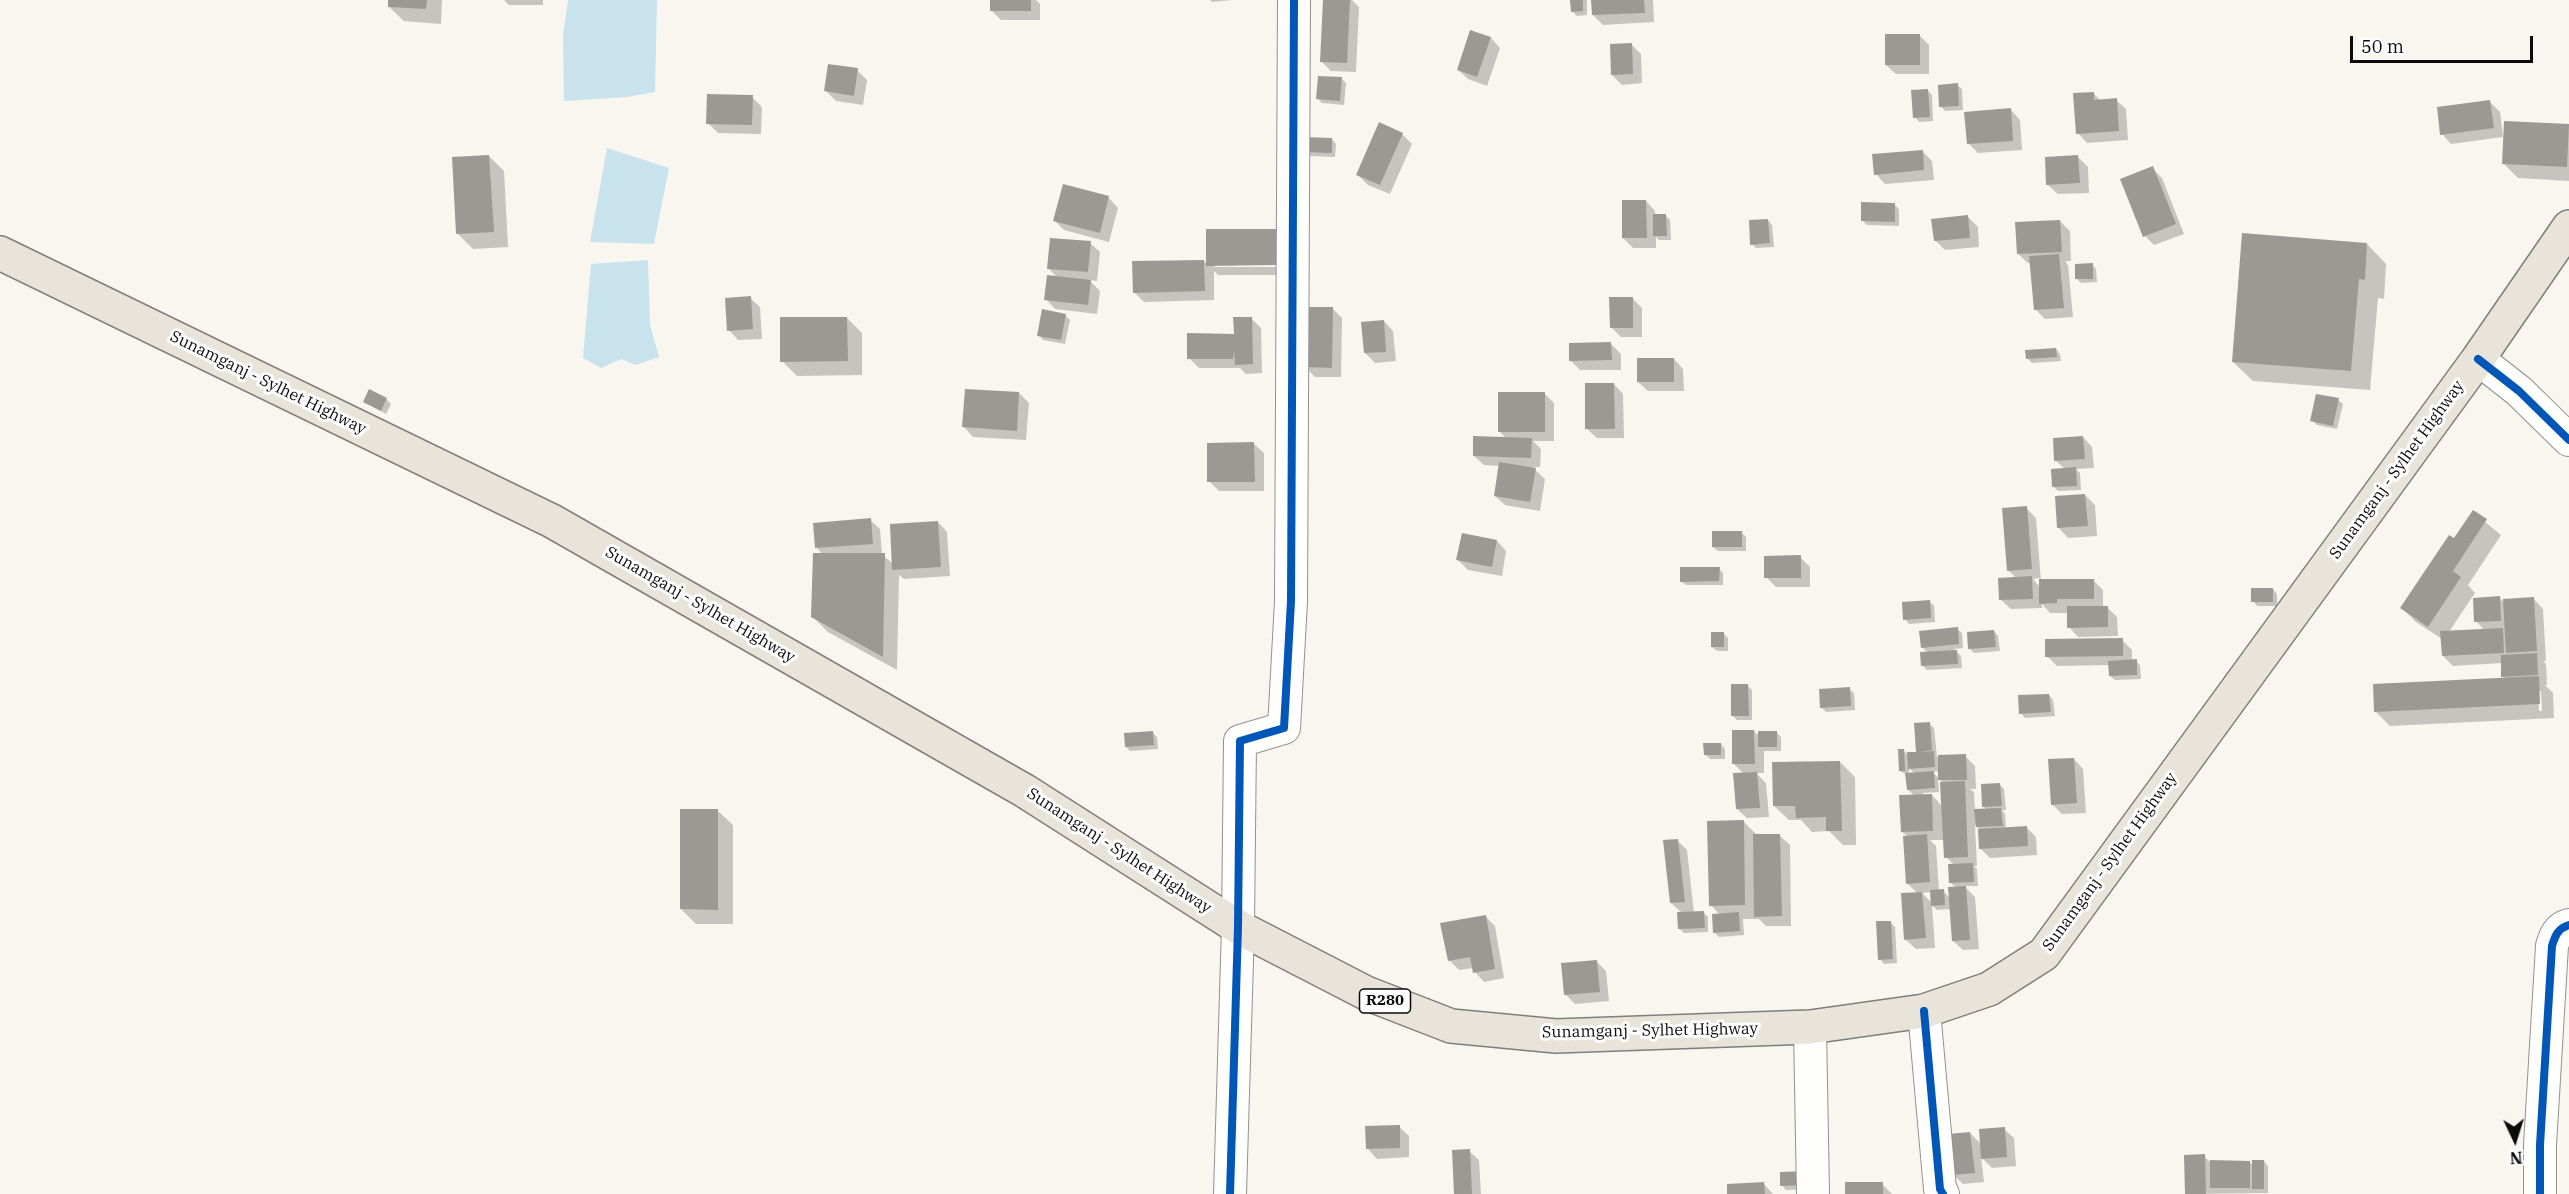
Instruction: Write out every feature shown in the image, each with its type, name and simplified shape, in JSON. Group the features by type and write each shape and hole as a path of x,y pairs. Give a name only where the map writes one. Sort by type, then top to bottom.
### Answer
{"main road":[{"name":"Sunamganj - Sylhet Highway","path":"0,253 552,521 1025,791 1238,927 1366,993 1451,1026 1556,1036 1810,1027 1924,1011 1989,989 2044,954 2478,360 2569,227"}],"street":[{"path":"1230,1194 1238,927 1240,741 1284,728 1292,601 1294,0"},
{"path":"2478,360 2519,391 2569,440"},
{"path":"2540,1194 2540,1145 2552,946 2555,935 2562,927 2569,925"},
{"path":"1924,1011 1940,1189 1943,1194"},
{"path":"1810,1027 1813,1194"}],"water":[{"path":"568,0 657,0 655,92 627,97 564,101 563,35"},
{"path":"607,148 669,168 654,244 590,242"},
{"path":"648,260 650,325 659,357 636,365 621,359 601,368 583,358 591,264"}],"building":[{"path":"388,0 427,0 426,9 388,7"},
{"path":"990,0 1031,0 1031,11 990,11"},
{"path":"1323,0 1350,0 1347,63 1320,62"},
{"path":"1570,0 1583,0 1583,11 1571,12"},
{"path":"1591,0 1644,0 1645,13 1592,15"},
{"path":"1470,30 1491,37 1477,77 1457,70"},
{"path":"1885,34 1920,34 1920,65 1885,65"},
{"path":"1632,43 1633,74 1611,75 1610,44"},
{"path":"828,64 858,68 854,96 824,91"},
{"path":"1318,76 1342,77 1340,101 1316,99"},
{"path":"1958,83 1959,106 1939,107 1938,85"},
{"path":"1928,89 1930,117 1913,118 1911,90"},
{"path":"2094,92 2094,100 2117,98 2119,131 2076,134 2073,93"},
{"path":"707,94 753,95 752,125 706,124"},
{"path":"2490,100 2494,128 2440,135 2437,107"},
{"path":"2011,108 2013,141 1967,144 1964,112"},
{"path":"2504,121 2569,124 2567,167 2502,164"},
{"path":"1379,122 1403,133 1380,185 1356,175"},
{"path":"1305,137 1332,138 1332,153 1304,152"},
{"path":"1923,150 1924,170 1874,175 1872,154"},
{"path":"489,155 494,232 456,234 452,157"},
{"path":"2078,155 2080,183 2046,185 2045,157"},
{"path":"2153,166 2176,224 2143,237 2120,179"},
{"path":"1063,184 1109,196 1100,233 1053,221"},
{"path":"1622,200 1646,200 1647,238 1622,238"},
{"path":"1861,202 1895,203 1895,222 1861,221"},
{"path":"1653,214 1666,214 1667,236 1653,236"},
{"path":"1968,215 1970,238 1934,241 1931,219"},
{"path":"1768,219 1770,243 1750,245 1749,220"},
{"path":"2060,220 2062,252 2017,254 2015,222"},
{"path":"1206,229 1278,229 1278,265 1206,266"},
{"path":"2242,233 2367,243 2365,280 2359,279 2351,371 2232,362"},
{"path":"1050,238 1091,241 1088,272 1047,269"},
{"path":"2059,254 2064,308 2034,310 2029,256"},
{"path":"1204,260 1205,291 1133,293 1132,261"},
{"path":"2093,263 2093,279 2075,279 2075,264"},
{"path":"1047,275 1091,280 1088,305 1044,300"},
{"path":"751,296 753,329 727,331 725,298"},
{"path":"1609,297 1633,297 1633,328 1610,328"},
{"path":"1305,307 1333,307 1332,368 1304,367"},
{"path":"1042,309 1066,314 1061,340 1037,336"},
{"path":"780,317 847,317 848,361 780,362"},
{"path":"1233,317 1252,317 1253,364 1235,365 1234,351 1233,359 1187,359 1187,333 1234,334"},
{"path":"1384,320 1386,352 1364,353 1361,322"},
{"path":"1611,342 1612,360 1569,361 1569,343"},
{"path":"2056,348 2057,357 2026,359 2025,350"},
{"path":"1637,358 1674,358 1674,382 1637,382"},
{"path":"1585,383 1614,383 1615,429 1585,429"},
{"path":"369,389 387,398 381,411 363,402"},
{"path":"965,389 1019,392 1017,431 962,427"},
{"path":"1498,392 1545,392 1545,432 1498,432"},
{"path":"2316,394 2339,398 2333,426 2310,421"},
{"path":"1473,436 1532,438 1531,458 1473,456"},
{"path":"2083,436 2085,459 2054,461 2053,438"},
{"path":"1254,442 1255,482 1207,482 1207,443"},
{"path":"1499,462 1536,468 1530,502 1494,496"},
{"path":"2076,467 2077,486 2052,487 2051,469"},
{"path":"2085,494 2088,526 2057,528 2055,496"},
{"path":"2027,506 2032,569 2007,571 2002,508"},
{"path":"2473,510 2487,519 2453,571 2461,577 2428,627 2400,608 2449,535 2454,538"},
{"path":"871,518 873,544 815,548 813,523"},
{"path":"938,521 941,567 892,570 890,524"},
{"path":"1712,531 1742,531 1742,547 1712,547"},
{"path":"1462,533 1497,540 1492,567 1456,560"},
{"path":"813,553 885,553 883,657 811,617"},
{"path":"1801,555 1801,578 1764,578 1764,556"},
{"path":"1680,567 1720,567 1719,581 1680,582"},
{"path":"2032,576 2033,599 1999,600 1998,578"},
{"path":"2039,579 2094,579 2094,599 2057,599 2057,603 2039,604"},
{"path":"2251,588 2273,588 2273,602 2251,602"},
{"path":"2500,596 2501,621 2474,622 2473,598"},
{"path":"2534,597 2537,651 2506,653 2503,599"},
{"path":"1930,600 1931,618 1903,620 1902,602"},
{"path":"2067,606 2108,606 2108,627 2067,628"},
{"path":"1958,627 1959,644 1921,648 1919,631"},
{"path":"2503,628 2504,653 2442,656 2440,631"},
{"path":"1994,630 1996,647 1968,649 1967,632"},
{"path":"1711,632 1724,632 1724,647 1711,647"},
{"path":"2123,638 2123,656 2045,657 2045,639"},
{"path":"1957,650 1958,664 1921,666 1920,652"},
{"path":"2537,653 2538,675 2501,677 2501,655"},
{"path":"2137,659 2137,675 2109,676 2108,661"},
{"path":"2539,676 2540,704 2374,712 2373,684"},
{"path":"1731,684 1748,684 1749,716 1731,716"},
{"path":"1850,687 1851,706 1820,708 1819,689"},
{"path":"2049,694 2051,712 2019,714 2018,695"},
{"path":"1930,722 1932,750 1921,752 1934,751 1935,767 1908,769 1907,752 1916,752 1914,723"},
{"path":"1732,730 1754,730 1755,764 1732,764"},
{"path":"1153,731 1154,745 1125,747 1124,733"},
{"path":"1758,731 1777,731 1777,747 1758,747"},
{"path":"1703,743 1721,743 1721,755 1704,755"},
{"path":"1898,749 1904,749 1905,771 1899,771"},
{"path":"1966,754 1967,780 1938,780 1938,755"},
{"path":"2074,758 2077,803 2051,805 2048,759"},
{"path":"1840,761 1842,831 1826,831 1826,817 1796,818 1795,806 1773,806 1772,762"},
{"path":"1934,771 1935,788 1907,790 1905,773"},
{"path":"1757,772 1760,808 1736,809 1733,773"},
{"path":"1965,781 1968,857 1944,858 1940,782"},
{"path":"2000,783 2002,806 1982,807 1981,784"},
{"path":"1932,794 1933,831 1901,832 1899,795"},
{"path":"2001,808 2003,826 1976,827 1974,809"},
{"path":"680,809 718,809 718,910 680,909"},
{"path":"1744,820 1745,905 1709,906 1707,821"},
{"path":"2027,826 2028,846 1979,849 1978,829"},
{"path":"1753,834 1780,834 1782,916 1754,917"},
{"path":"1927,834 1930,882 1906,884 1903,836"},
{"path":"1678,839 1685,902 1670,903 1663,840"},
{"path":"1973,863 1974,882 1949,883 1948,864"},
{"path":"1966,886 1970,940 1952,941 1948,887"},
{"path":"1944,889 1945,905 1931,906 1930,890"},
{"path":"1922,892 1926,938 1904,940 1901,893"},
{"path":"1704,911 1705,928 1678,929 1677,912"},
{"path":"1739,912 1740,931 1713,933 1712,914"},
{"path":"1486,915 1495,969 1473,973 1470,957 1448,961 1440,923"},
{"path":"1876,921 1891,921 1893,959 1878,960"},
{"path":"1597,960 1600,992 1564,995 1561,963"},
{"path":"1400,1125 1400,1148 1366,1149 1365,1126"},
{"path":"2005,1127 2007,1157 1981,1159 1979,1129"},
{"path":"1970,1132 1975,1173 1952,1175 1948,1134"},
{"path":"1470,1149 1472,1194 1454,1194 1452,1150"},
{"path":"2205,1154 2206,1194 2185,1194 2184,1155"},
{"path":"2210,1160 2250,1161 2250,1188 2210,1188"},
{"path":"2252,1160 2264,1160 2264,1189 2252,1189"},
{"path":"1807,1171 1807,1185 1780,1186 1780,1172"},
{"path":"1764,1182 1765,1194 1727,1194 1727,1184"},
{"path":"1845,1182 1883,1182 1883,1194 1845,1194"}],"cycle path":[{"path":"1230,1194 1238,927 1240,741 1284,728 1291,601 1294,0"},
{"path":"2478,359 2519,391 2569,440"},
{"path":"2540,1194 2540,1145 2552,946 2557,933 2569,925"},
{"path":"1924,1011 1940,1189 1943,1194"}]}
